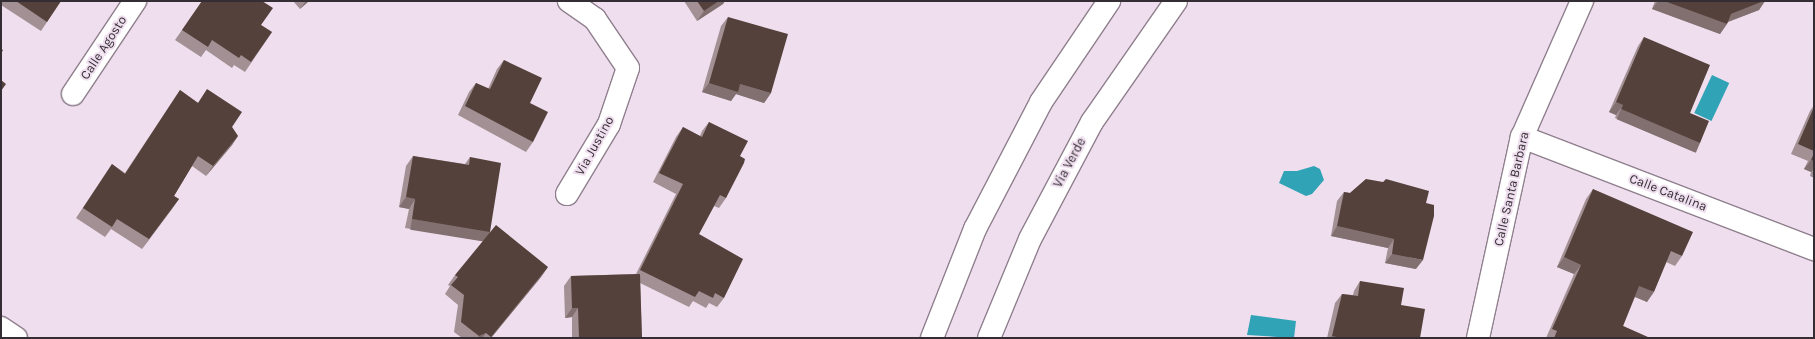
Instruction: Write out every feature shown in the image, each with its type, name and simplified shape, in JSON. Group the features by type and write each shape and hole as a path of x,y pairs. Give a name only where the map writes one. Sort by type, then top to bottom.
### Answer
{"street":[{"name":"Calle Agosto","path":"73,94 135,1"},
{"name":"Via Justino","path":"567,194 609,124 628,68 595,20 569,1"},
{"path":"932,338 975,229 1041,102 1109,1"},
{"name":"Via Verde","path":"989,338 1030,239 1092,122 1176,1"},
{"name":"Calle Santa Barbara","path":"1478,338 1522,137 1582,1"},
{"name":"Calle Catalina","path":"1522,137 1814,248"},
{"path":"1,328 16,338"}],"water":[{"path":"1712,75 1729,83 1711,121 1694,113"},
{"path":"1314,166 1320,169 1324,180 1312,194 1306,196 1279,183 1284,171 1297,171"},
{"path":"1251,315 1296,321 1294,338 1247,335"}],"building":[{"path":"16,1 61,1 47,22"},
{"path":"202,1 262,1 273,8 261,25 272,32 251,62 241,55 239,58 212,40 208,47 182,30"},
{"path":"697,1 719,1 704,11"},
{"path":"1664,1 1764,1 1731,14 1727,24"},
{"path":"728,17 788,34 771,93 740,84 738,92 709,83"},
{"path":"1644,37 1710,65 1690,113 1709,121 1700,143 1621,109 1623,105 1616,102"},
{"path":"504,60 542,78 530,103 548,112 533,142 465,106 476,83 490,89"},
{"path":"1,80 6,84 1,91"},
{"path":"207,89 242,112 232,127 238,136 213,166 198,156 174,196 179,199 149,239 117,219 112,227 83,208 112,164 125,174 180,90 198,103"},
{"path":"1814,107 1814,151 1798,144"},
{"path":"709,122 748,141 740,156 745,159 744,163 726,198 720,195 699,234 743,259 724,298 715,293 713,298 699,291 695,297 640,270 683,184 659,173 683,127 702,137"},
{"path":"1814,153 1814,161 1811,160"},
{"path":"413,156 469,165 470,157 501,163 490,232 412,219 415,199 406,197"},
{"path":"1366,179 1383,182 1386,179 1429,191 1426,203 1434,205 1434,216 1423,260 1392,254 1394,239 1337,226 1344,192 1350,193"},
{"path":"1593,189 1693,232 1682,256 1671,251 1654,292 1639,286 1623,326 1650,338 1554,338 1557,331 1552,329 1581,265 1564,257"},
{"path":"496,225 548,267 491,337 486,333 479,336 461,322 464,295 451,285 458,277 455,275"},
{"path":"640,274 642,338 579,338 578,308 572,308 571,276"},
{"path":"1360,281 1404,288 1401,305 1425,309 1420,338 1341,338 1332,336 1342,294 1358,296"}]}
